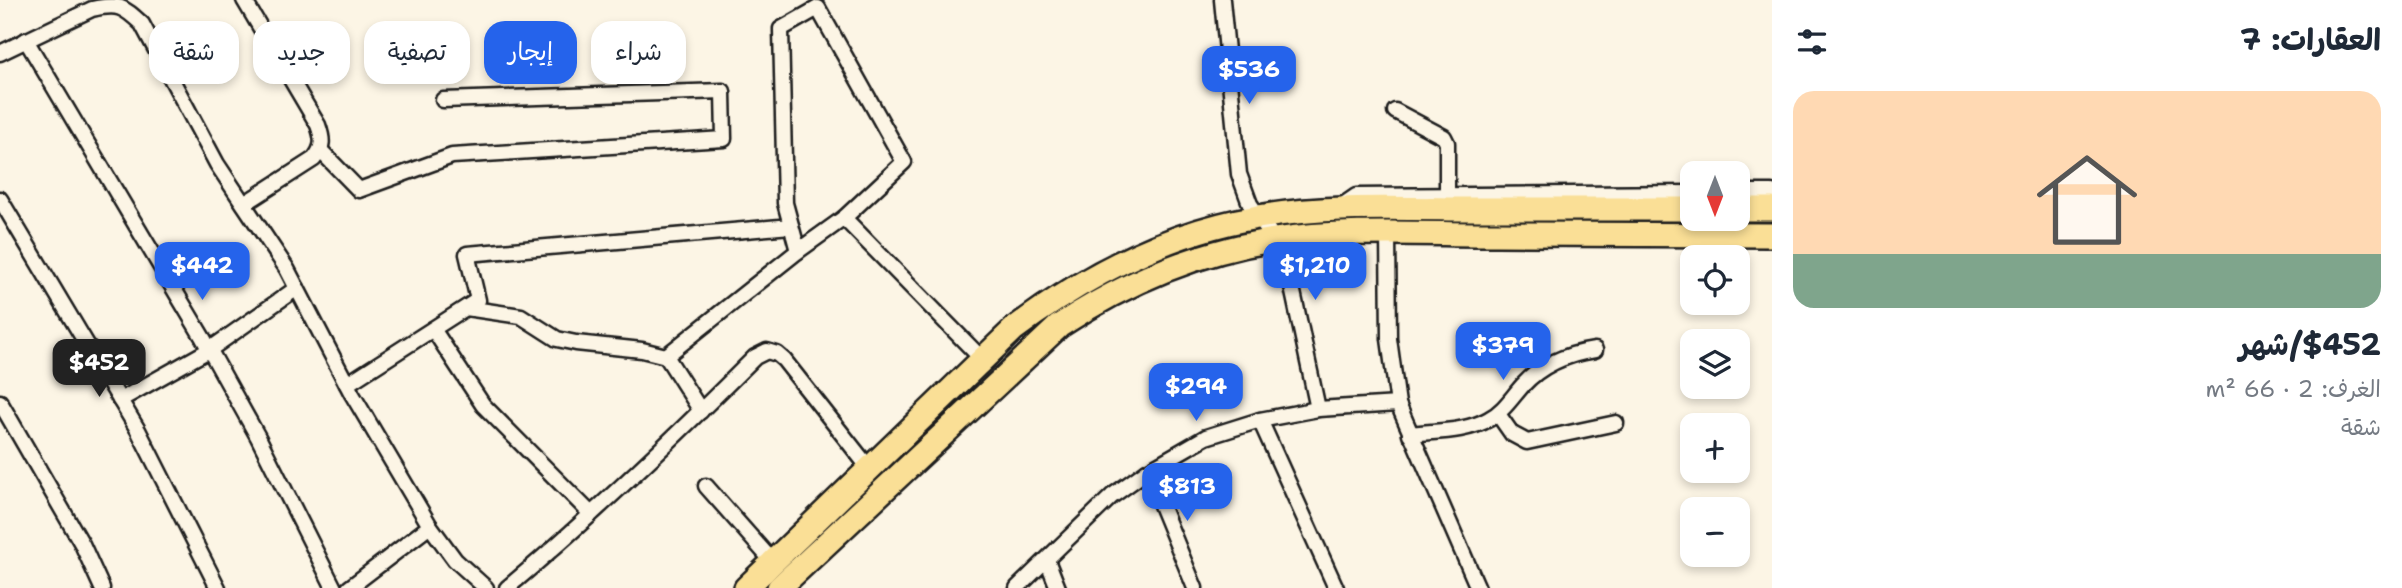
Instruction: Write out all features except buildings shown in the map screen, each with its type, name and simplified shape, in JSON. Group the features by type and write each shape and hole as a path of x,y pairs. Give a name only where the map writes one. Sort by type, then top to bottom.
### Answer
{"main road":[{"path":"752,585 1014,329 1088,278 1171,241 1213,227 1257,217 1337,209 1680,209"},
{"path":"1750,209 1772,209"},
{"path":"779,588 1059,326 1092,304 1162,272 1224,251 1275,240 1388,234 1772,234"}],"street":[{"path":"244,0 318,125 323,139 321,151 314,159 244,204"},
{"path":"1222,0 1239,174 1257,217 1275,240 1289,273 1318,410"},
{"path":"0,53 92,9 118,6 127,10 142,24 217,164 287,269 347,384 430,526 455,560 486,588"},
{"path":"666,356 798,251 844,218 904,162 818,8 781,29 785,203 798,251"},
{"path":"26,40 258,437 334,588"},
{"path":"321,151 359,190 452,156 724,139 723,91 443,100"},
{"path":"1395,111 1444,137 1447,143 1447,194"},
{"path":"1750,192 1772,192"},
{"path":"1337,209 1356,196 1680,193"},
{"path":"0,199 138,430 218,588"},
{"path":"844,218 983,360"},
{"path":"347,384 478,300 467,254 791,226"},
{"path":"1388,234 1389,338 1398,404 1478,588"},
{"path":"120,400 209,350 297,288"},
{"path":"466,308 521,316 557,338 576,343 642,350 666,356 701,411"},
{"path":"433,329 483,405 592,514"},
{"path":"1410,434 1471,426 1498,414 1525,383 1549,364 1571,355 1595,350"},
{"path":"507,588 592,514 755,357 767,351 777,354 869,468"},
{"path":"0,402 82,544 102,588"},
{"path":"1017,588 1112,496 1147,471 1206,437 1260,419 1318,410 1398,404"},
{"path":"1498,414 1512,435 1527,442 1616,423"},
{"path":"1260,419 1336,588"},
{"path":"1147,471 1195,588"},
{"path":"706,486 773,562"},
{"path":"349,588 430,526"},
{"path":"1047,560 1058,588"}]}
